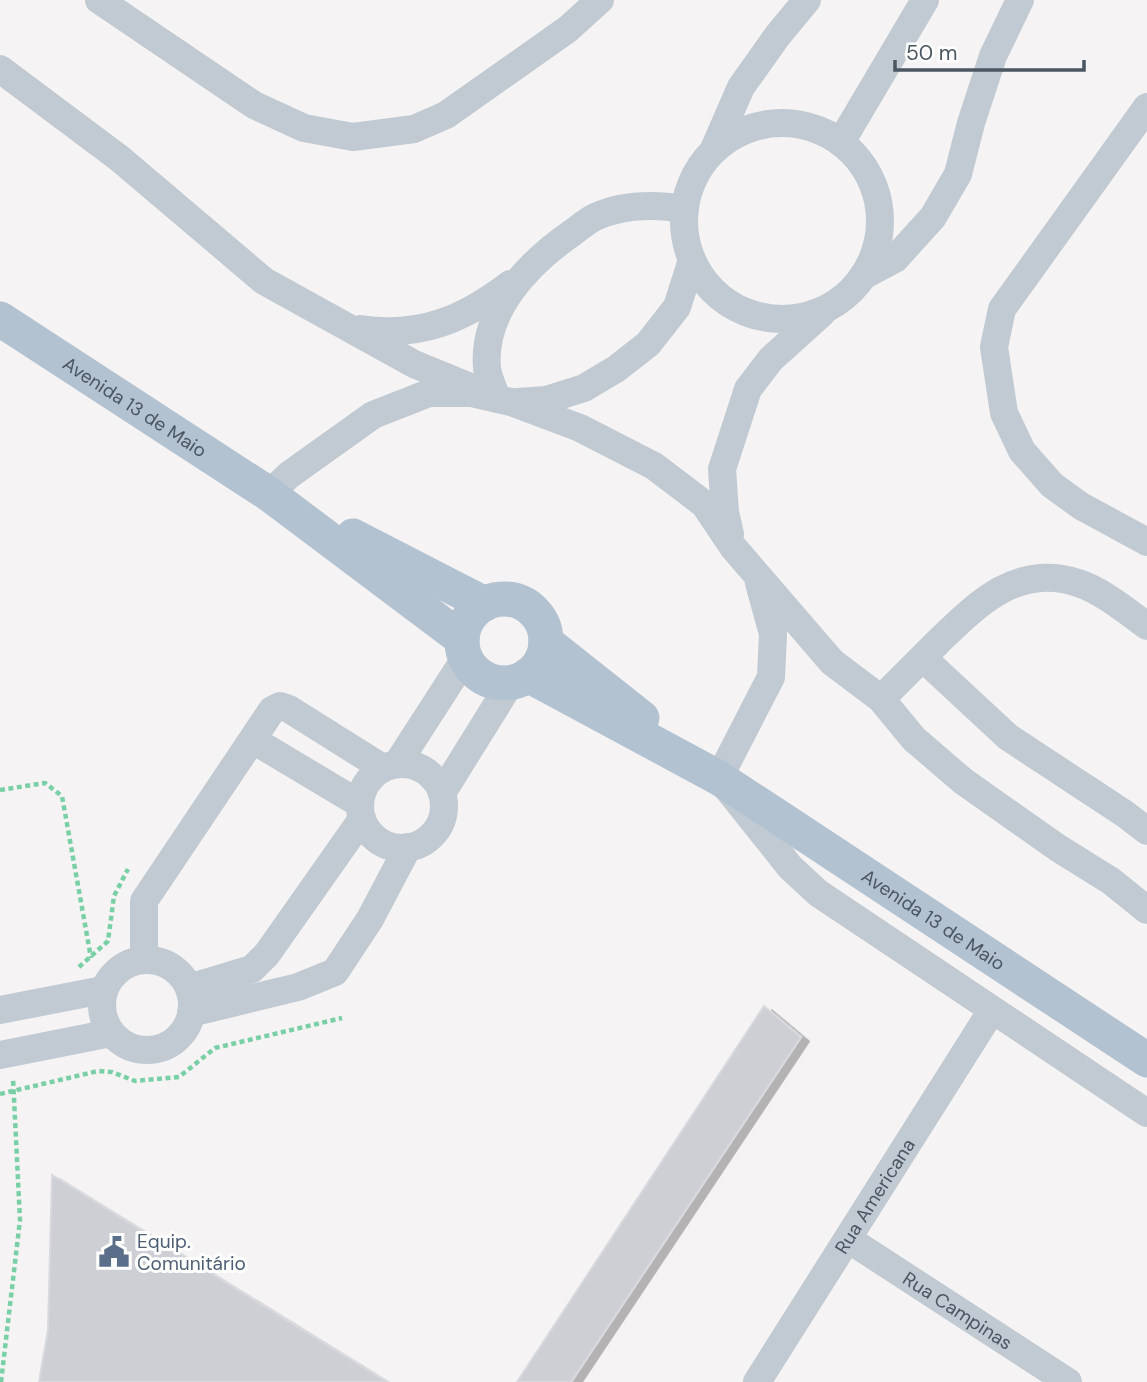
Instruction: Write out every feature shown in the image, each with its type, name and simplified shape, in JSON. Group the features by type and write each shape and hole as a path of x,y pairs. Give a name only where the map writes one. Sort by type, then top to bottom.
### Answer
{"main road":[{"name":"Avenida 13 de Maio","path":"0,319 269,494"},
{"path":"269,494 485,604"},
{"path":"269,494 464,648 471,666 482,676 496,682 519,679 719,778"},
{"path":"464,648 469,618 485,604 499,599 527,605 538,615 545,628 546,642 543,656 519,679"},
{"path":"546,642 719,778"},
{"name":"Avenida 13 de Maio","path":"719,778 1147,1060"}],"street":[{"path":"99,0 254,105 304,128 353,137 414,129 446,115 568,29 600,0"},
{"path":"713,151 741,87 807,0"},
{"path":"841,142 925,0"},
{"path":"863,276 895,259 933,217 958,174 993,56 1020,0"},
{"path":"0,69 119,158 264,281 414,364 497,399 487,370 488,342 499,311 520,276"},
{"path":"1147,107 1002,309 994,346 1004,413 1022,451 1052,485 1081,506 1147,542"},
{"path":"733,547 725,512 722,469 748,389 771,359 846,296 863,276 872,259 879,221 872,183 863,166 841,142 807,125 775,122 744,130 713,151 691,183 685,209 685,234 692,260 713,292 744,313 782,321 825,311"},
{"path":"348,327 385,333 416,330 452,320 489,300 554,245 595,217 632,206 661,205 685,209"},
{"path":"511,402 546,400 584,388 616,369 648,344 677,307 692,260"},
{"path":"269,494 289,475 373,415 429,393 472,393 511,402 580,428 654,466 704,504 733,547 832,662 881,699 914,739 963,781 1058,848 1111,881 1147,910"},
{"path":"756,573 774,634 771,677 719,778 790,867 818,893 1147,1113"},
{"path":"881,699 968,612 994,593 1026,580 1049,576 1080,583 1147,626"},
{"path":"390,766 464,648"},
{"path":"923,658 1008,737 1147,831"},
{"path":"442,793 519,679"},
{"path":"144,960 144,901 272,710 281,706 289,709 390,766"},
{"path":"253,740 361,811"},
{"path":"411,765 425,771 436,780 442,793 444,807 438,828 422,843 408,847 393,847 380,842 369,832 361,811 363,790 371,777 390,766 411,765"},
{"path":"190,1001 252,969 267,954 361,811"},
{"path":"190,1001 298,988 335,972 370,919 408,847"},
{"path":"144,960 161,962 173,968 190,1001 186,1027 177,1039 158,1049 135,1049 121,1043 103,1020 103,990 113,975 126,964 144,960"},
{"path":"0,1010 103,990"},
{"name":"Rua Americana","path":"757,1382 992,1010"},
{"path":"6,1054 111,1033"},
{"name":"Rua Campinas","path":"848,1239 1036,1373 1068,1382"}],"path":[{"path":"0,790 46,783 61,796 92,958"},
{"path":"72,970 92,958 107,942 114,896 128,869"},
{"path":"0,1094 98,1071 113,1072 135,1081 178,1077 215,1048 342,1018"},
{"path":"1,1382 20,1220 14,1092 6,1054"}],"building":[{"path":"764,1006 801,1037 571,1382 517,1382"},
{"name":"Equip. Comunitário","path":"52,1175 387,1382 39,1382 48,1330"}],"place":[{"name":"Equip. Comunitário","path":"114,1252"}]}
